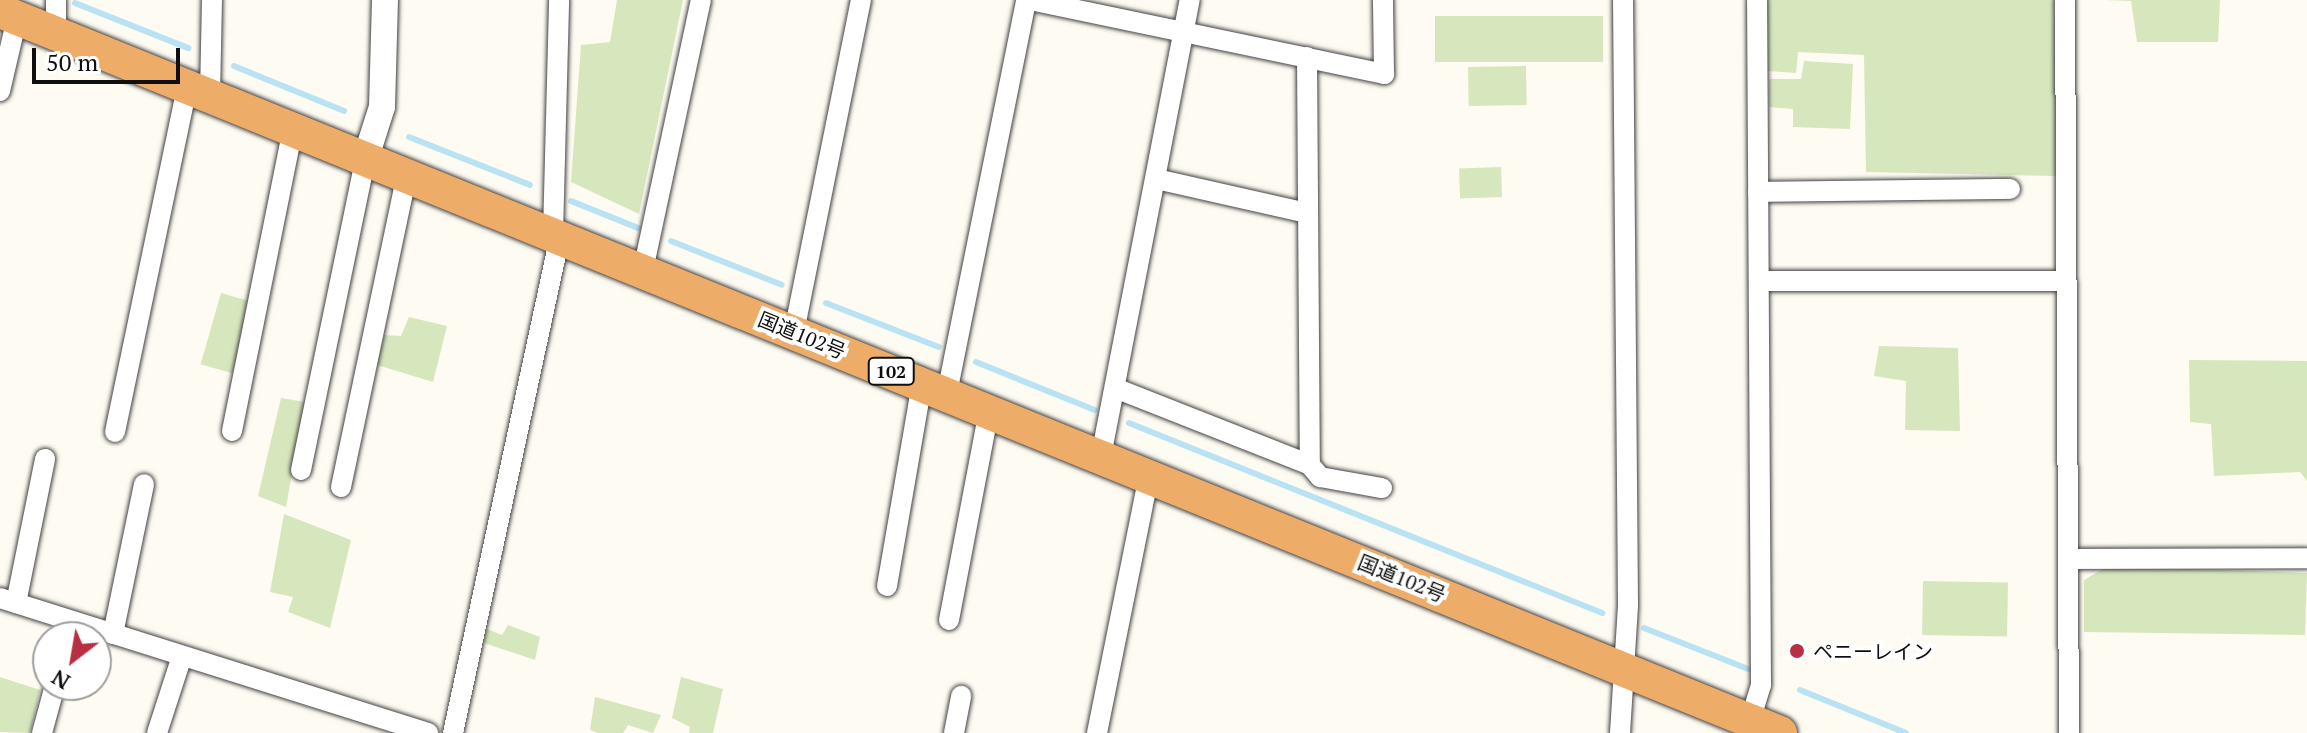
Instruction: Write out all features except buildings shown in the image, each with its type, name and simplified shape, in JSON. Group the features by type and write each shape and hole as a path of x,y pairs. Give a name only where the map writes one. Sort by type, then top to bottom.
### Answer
{"highway":[{"name":"国道102号","path":"8,14 56,17 199,90 1768,729"}],"street":[{"path":"115,432 199,90 212,0"},
{"path":"301,470 366,157 382,107 385,0"},
{"path":"453,733 557,235 559,0"},
{"path":"643,270 701,0"},
{"path":"794,332 861,0"},
{"path":"887,586 1028,0 1384,74 1383,0"},
{"path":"1101,456 1190,0"},
{"path":"1620,733 1619,666 1628,605 1623,0"},
{"path":"1757,0 1761,685 1768,729"},
{"path":"2065,0 2069,733"},
{"path":"0,91 8,14"},
{"path":"1307,57 1310,465"},
{"path":"232,431 293,128"},
{"path":"341,487 407,174"},
{"path":"1156,179 1307,213"},
{"path":"1758,192 2010,189"},
{"path":"1759,281 2066,281"},
{"path":"1115,388 1310,465 1320,477 1382,488"},
{"path":"949,620 989,411"},
{"path":"45,459 8,600 54,621"},
{"path":"1097,733 1149,476"},
{"path":"144,484 113,634 428,733"},
{"path":"2068,559 2307,558"},
{"path":"157,733 182,656"},
{"path":"954,733 961,696"},
{"path":"42,733 51,701"}],"green space":[{"path":"617,0 683,0 639,214 571,182 581,45 610,42"},
{"path":"1767,0 2054,0 2057,176 1866,172 1864,55 1798,52 1796,73 1768,71"},
{"path":"2105,0 2220,0 2218,42 2137,42 2131,1"},
{"path":"1435,16 1603,16 1603,62 1435,62"},
{"path":"1804,61 1853,64 1850,129 1793,127 1793,109 1769,107 1769,79 1801,79"},
{"path":"1526,66 1527,105 1469,106 1468,67"},
{"path":"1501,167 1502,197 1460,198 1459,168"},
{"path":"221,293 253,302 232,373 201,364"},
{"path":"409,317 447,326 433,382 377,365 384,335 401,336"},
{"path":"1879,346 1958,348 1960,431 1905,430 1906,381 1874,376"},
{"path":"2189,360 2307,361 2307,481 2300,472 2214,476 2211,424 2190,422"},
{"path":"281,398 305,402 286,507 258,496"},
{"path":"284,514 351,540 330,628 288,612 293,597 270,592"},
{"path":"2108,566 2307,573 2305,635 2084,632 2084,580"},
{"path":"1923,581 2008,582 2007,636 1922,635"},
{"path":"508,625 540,637 535,660 484,643 487,629 502,635"},
{"path":"0,677 32,687 32,701 37,701 30,733 0,732"},
{"path":"681,677 723,689 713,733 689,733 690,727 672,718"},
{"path":"595,697 661,715 653,733 628,725 623,733 598,733 590,730"}],"waterway":[{"path":"75,3 188,48"},
{"path":"234,66 344,111"},
{"path":"409,137 530,185"},
{"path":"571,201 638,228"},
{"path":"671,241 782,285"},
{"path":"826,303 939,347"},
{"path":"976,362 1095,410"},
{"path":"1129,423 1602,613"},
{"path":"1644,628 1748,669"},
{"path":"1800,690 1906,733"}],"place":[{"name":"ペニーレイン","path":"1797,651"}]}
